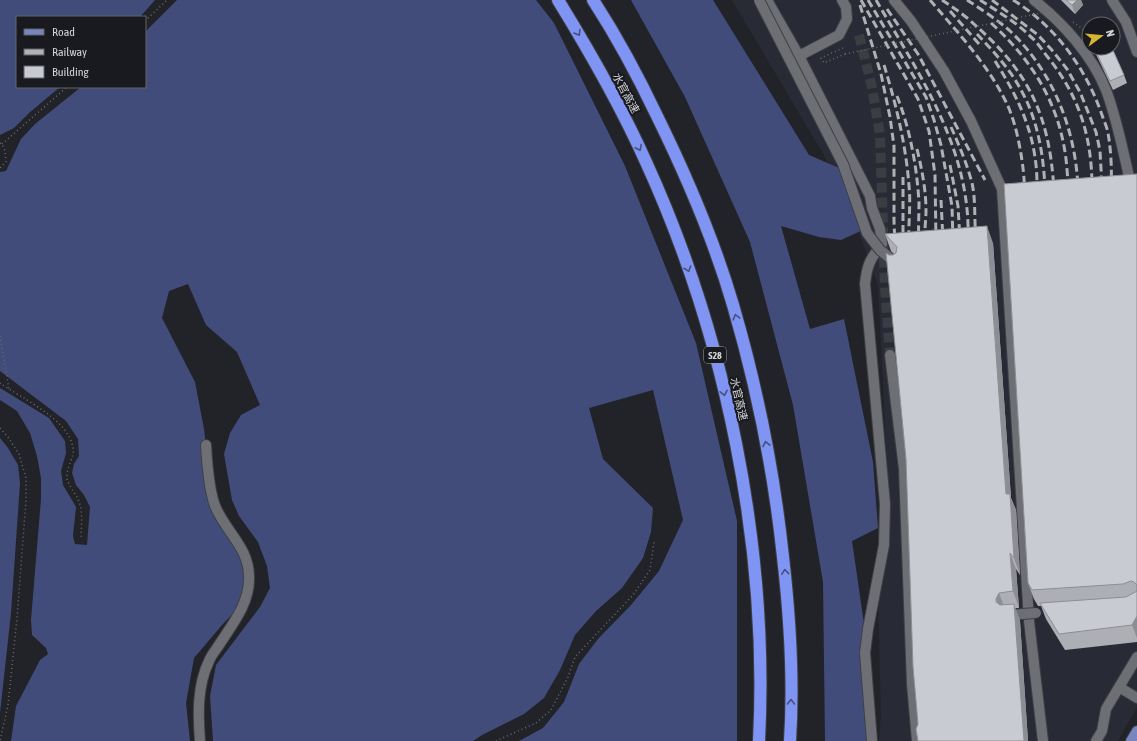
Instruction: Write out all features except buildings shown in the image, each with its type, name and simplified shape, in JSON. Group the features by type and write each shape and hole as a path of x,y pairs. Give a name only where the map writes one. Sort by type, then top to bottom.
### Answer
{"highway":[{"name":"水官高速","path":"558,0 616,101 646,162 678,239 704,313 725,396 748,518 756,587 760,657 759,741"},
{"name":"水官高速","path":"593,0 608,23 643,87 673,149 706,227 733,303 751,374 767,448 779,515 791,655 790,741"}],"main road":[{"path":"1132,741 1137,731"}],"lane":[{"path":"759,0 843,164 867,233 880,250 897,265"},
{"path":"768,0 799,56 870,196 872,208 880,229 882,244 872,257 866,269 865,284 885,504 884,545 868,629 865,653 872,741"},
{"path":"799,56 839,36 847,19 846,7 842,0"},
{"path":"894,0 911,21 944,71 971,121 1002,189 1029,621 1043,741"},
{"path":"1034,0 1063,26 1093,65 1106,89 1130,181 1137,180"},
{"path":"1112,0 1126,22 1137,52"},
{"path":"890,355 904,469 912,684 917,741"},
{"path":"200,741 200,688 209,660 239,614 247,595 249,578 248,561 238,542 225,525 215,507 209,480 206,445"},
{"path":"1005,615 1040,613"},
{"path":"1096,741 1102,731 1106,709 1137,657"},
{"path":"1119,687 1137,698"}],"path":[{"path":"146,19 167,0"},
{"path":"843,48 821,58 824,64 845,54 1055,10"},
{"path":"0,168 6,162 5,151 1,144 66,88"},
{"path":"0,336 9,389"},
{"path":"0,382 51,417 65,429 71,439 74,450 67,476 70,488 80,504 81,538"},
{"path":"0,428 19,454 26,478 26,500 16,626 8,705 0,741"},
{"path":"496,741 536,723 551,710 568,677 575,657 633,595 650,570 654,542"}],"shaded area":[{"path":"0,0 155,0 141,16 16,16 16,88 59,88 29,113 14,128 0,135"},
{"path":"177,0 536,0 554,23 625,166 696,343 737,521 737,741 519,741 543,728 564,702 579,664 598,639 631,605 659,571 683,520 653,390 589,408 603,459 653,508 651,532 643,558 622,588 596,611 575,635 560,670 544,698 524,714 473,741 213,741 210,696 216,665 260,607 270,588 267,566 258,542 239,516 232,500 224,454 230,433 241,415 260,405 237,352 206,325 188,284 169,291 162,318 195,382 204,429 211,487 252,571 241,605 194,658 186,703 190,741 11,741 16,706 40,660 48,654 46,648 32,635 31,620 41,499 41,478 37,456 30,433 17,411 0,400 0,388 49,418 65,441 66,453 61,471 63,485 76,507 73,536 75,544 87,545 90,507 84,495 76,485 72,473 74,464 79,456 78,439 66,421 0,371 0,172 6,171 21,139 35,124 80,88 146,88 146,31"},
{"path":"631,0 713,0 809,155 839,168 855,200 865,229 841,240 819,237 781,226 810,329 844,319 873,462 878,528 852,541 872,679 869,741 825,741 823,582 793,405 750,242 685,97"},
{"path":"732,0 1137,0 1137,707 1118,741 879,741 881,714 878,600 890,528 878,285 861,238 825,157"},
{"path":"0,438 18,465 20,483 11,613 0,713"}],"tunnel":[{"path":"859,35 872,87 880,135 885,287 890,355"}],"railway":[{"path":"861,0 918,99 929,131 935,175 936,241"},
{"path":"868,0 926,97 941,145 952,206 953,241"},
{"path":"876,0 925,84 952,143 961,174 967,206 968,239"},
{"path":"930,0 981,61 1009,108 1020,148 1024,174 1024,194"},
{"path":"942,0 968,19 995,44 1024,80 1042,120 1048,142 1054,191"},
{"path":"967,0 1009,30 1025,46 1050,83 1067,124 1073,145 1078,189"},
{"path":"980,0 1013,21 1025,31 1038,45 1067,85 1075,101 1086,134 1092,188"},
{"path":"992,0 1038,35 1067,69 1080,92 1096,132 1100,151 1102,187"},
{"path":"1013,0 1028,10 1055,35 1078,65 1087,81 1108,131 1111,160 1111,187"},
{"path":"860,5 881,74 890,117 894,146 895,245"},
{"path":"887,9 918,54 985,180"},
{"path":"950,11 979,44"},
{"path":"991,23 1019,52 1031,68 1050,101 1057,119 1062,139 1066,159 1068,190"},
{"path":"977,34 1017,82 1027,102 1039,139 1045,191"},
{"path":"995,61 1010,86 1027,124 1034,151 1037,192"},
{"path":"884,65 893,95 906,155 910,193 909,244"},
{"path":"897,96 906,122 915,162 919,203 919,243"},
{"path":"951,127 963,155 972,183 976,239"},
{"path":"917,149 925,195 925,242"},
{"path":"950,165 958,206 960,240"},
{"path":"903,177 903,245"},
{"path":"941,200 943,240"}]}
